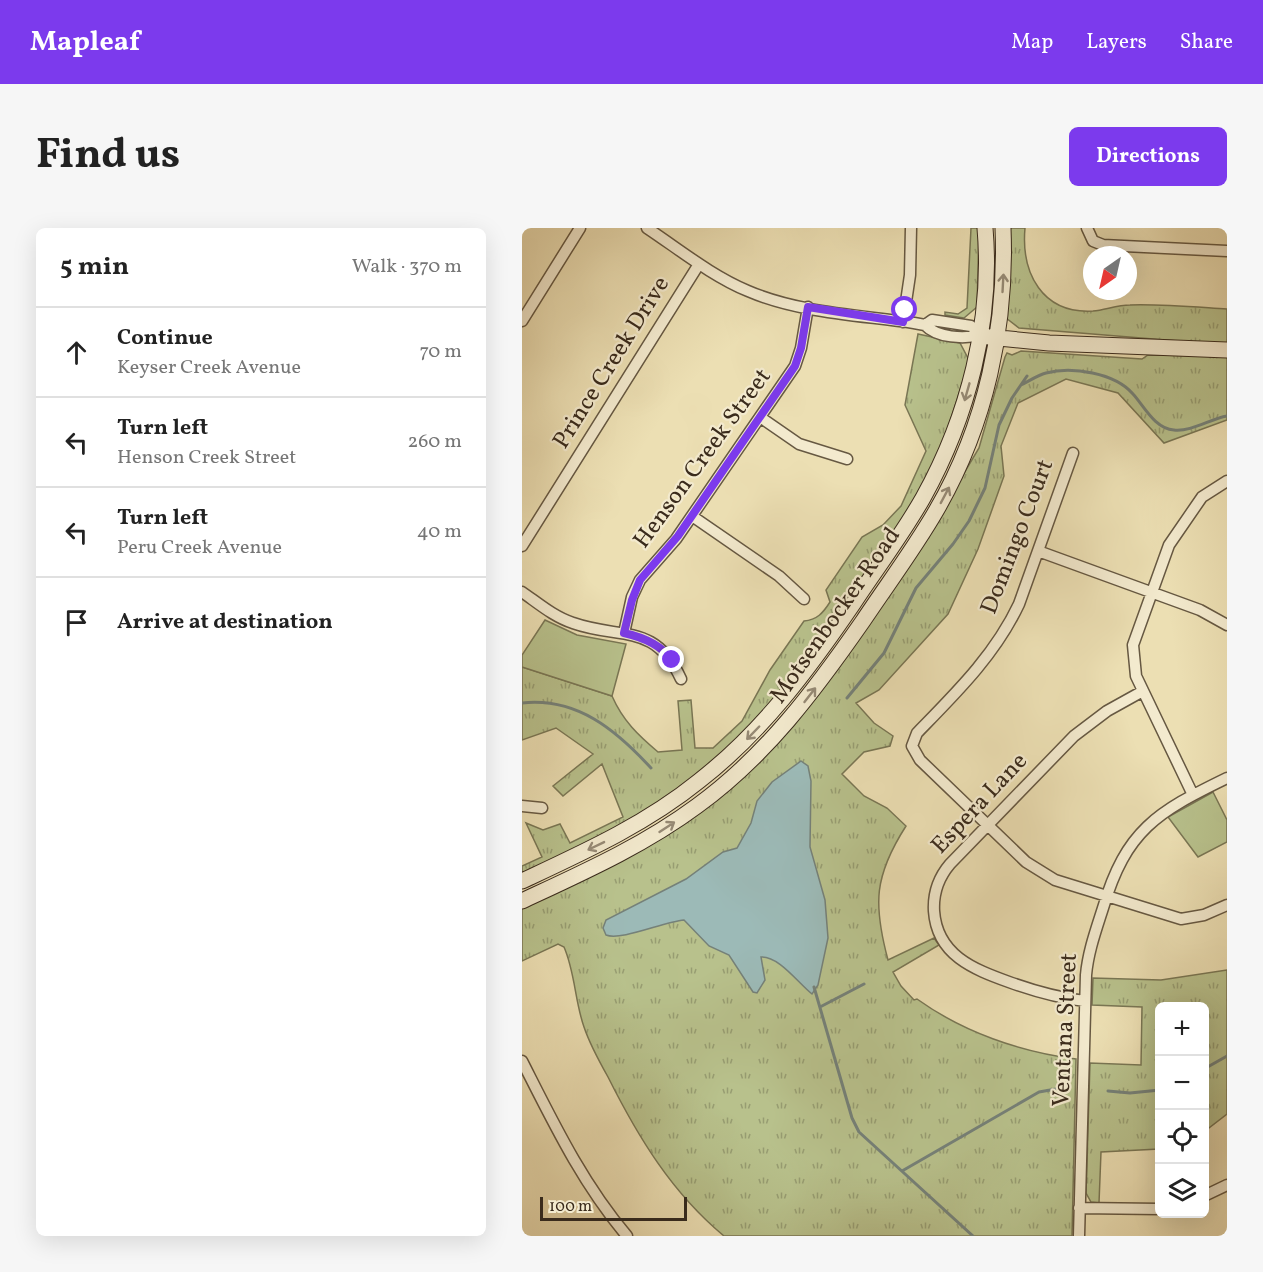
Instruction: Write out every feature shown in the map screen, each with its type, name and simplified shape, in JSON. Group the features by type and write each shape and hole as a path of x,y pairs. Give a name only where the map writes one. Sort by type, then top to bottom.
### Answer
{"main road":[{"name":"Motsenbocker Road","path":"522,881 610,839 676,799 735,751 786,697 905,527 930,484 958,422 980,335 985,280 985,228"},
{"name":"Motsenbocker Road","path":"522,902 613,858 674,822 738,773 789,721 847,643 944,498 978,418 998,338 1004,276 1003,228"},
{"path":"980,335 1049,343 1227,350"}],"street":[{"path":"522,321 580,228"},
{"path":"647,228 699,264 751,292 808,307 925,325 932,332 969,338 980,335"},
{"path":"903,322 910,275 911,228"},
{"path":"1087,228 1090,244 1227,251"},
{"name":"Prince Creek Drive","path":"522,546 699,264"},
{"name":"Henson Creek Street","path":"624,633 639,583 692,516 798,361 808,307"},
{"path":"760,417 799,444 847,459"},
{"name":"Domingo Court","path":"987,825 907,746 969,680 998,642 1016,610 1073,453"},
{"path":"1193,795 1143,691 1135,672 1132,651 1166,550 1202,497 1227,481"},
{"path":"692,516 780,576 804,599"},
{"path":"1038,551 1200,610 1227,625"},
{"path":"522,592 570,622 624,633 645,640 665,652 681,679"},
{"name":"Espera Lane","path":"1085,1001 1043,994 978,971 959,960 942,939 934,907 940,880 950,864 987,825 1074,736 1097,718 1143,691"},
{"name":"Ventana Street","path":"1079,1236 1088,959 1106,897 1120,861 1136,837 1164,812 1227,778"},
{"path":"522,806 542,808"},
{"path":"987,825 1042,874 1068,886 1181,919 1204,915 1227,905"},
{"path":"522,1060 527,1081 574,1163 600,1203 627,1236"},
{"path":"1209,1194 1227,1185"},
{"path":"1079,1209 1155,1209"}],"green space":[{"path":"971,228 979,228 977,307 964,318 945,315 945,312 958,314 967,308"},
{"path":"1009,228 1025,228 1025,245 1031,275 1038,288 1060,306 1093,311 1142,305 1227,309 1227,345 1019,328 1006,318"},
{"path":"918,334 960,343 969,360 950,422 936,459 911,506 802,664 758,718 709,766 662,800 623,823 522,875 522,866 542,857 526,823 543,830 560,824 570,843 623,817 602,764 563,796 553,786 593,754 556,728 522,740 522,667 612,696 632,727 658,752 682,750 678,701 691,700 695,748 713,748 742,721 770,670 804,621 822,613 830,602 826,590 862,537 883,525 901,506 926,451 905,405"},
{"path":"1021,351 1142,359 1148,355 1227,356 1227,420 1164,443 1118,393 1066,379 1018,403 1001,446 1004,476 978,549 948,614 879,690 856,703 874,723 893,736 890,746 864,752 842,774 864,796 887,808 906,826 888,860 879,891 880,922 888,960 934,938 939,945 893,972 901,986 914,1000 917,999 973,1031 1013,1046 1076,1059 1072,1236 724,1236 672,1183 631,1121 586,1034 564,947 558,944 522,961 522,908 758,762 957,485 979,448 1005,357 1007,353 1012,355"},
{"path":"545,620 577,635 626,644 612,696 522,667 522,655"},
{"path":"1213,792 1227,820 1227,842 1198,857 1168,817"},
{"path":"1227,970 1227,1114 1209,1128 1209,1002 1155,1002 1155,1149 1101,1152 1099,1203 1091,1202 1086,1193 1090,1063 1141,1065 1142,1007 1092,1005 1093,978 1161,980"}],"water":[{"path":"801,761 808,766 811,781 810,847 825,900 828,938 818,985 812,994 781,965 761,957 765,980 757,993 753,992 729,955 709,946 684,920 622,935 606,935 603,928 606,920 686,879 723,852 737,848 751,823 757,801 772,782"}],"waterway":[{"path":"1021,385 1046,373 1080,371 1104,376 1125,387 1150,416 1167,429 1187,429 1227,416"},
{"path":"847,698 884,653 916,588 969,521 985,488 999,425 1012,398 1027,376"},
{"path":"522,703 560,705 594,719 624,741 651,768"},
{"path":"820,1007 864,984"},
{"path":"814,987 852,1118 859,1132 973,1236"},
{"path":"1209,1066 1227,1056"},
{"path":"902,1171 1039,1092 1056,1089"},
{"path":"1108,1091 1130,1093 1155,1090"}],"route":[{"path":"672,660 658,647 638,636 624,633 634,592 645,574 678,536 795,366 800,355 808,307 903,322 905,310"}]}
